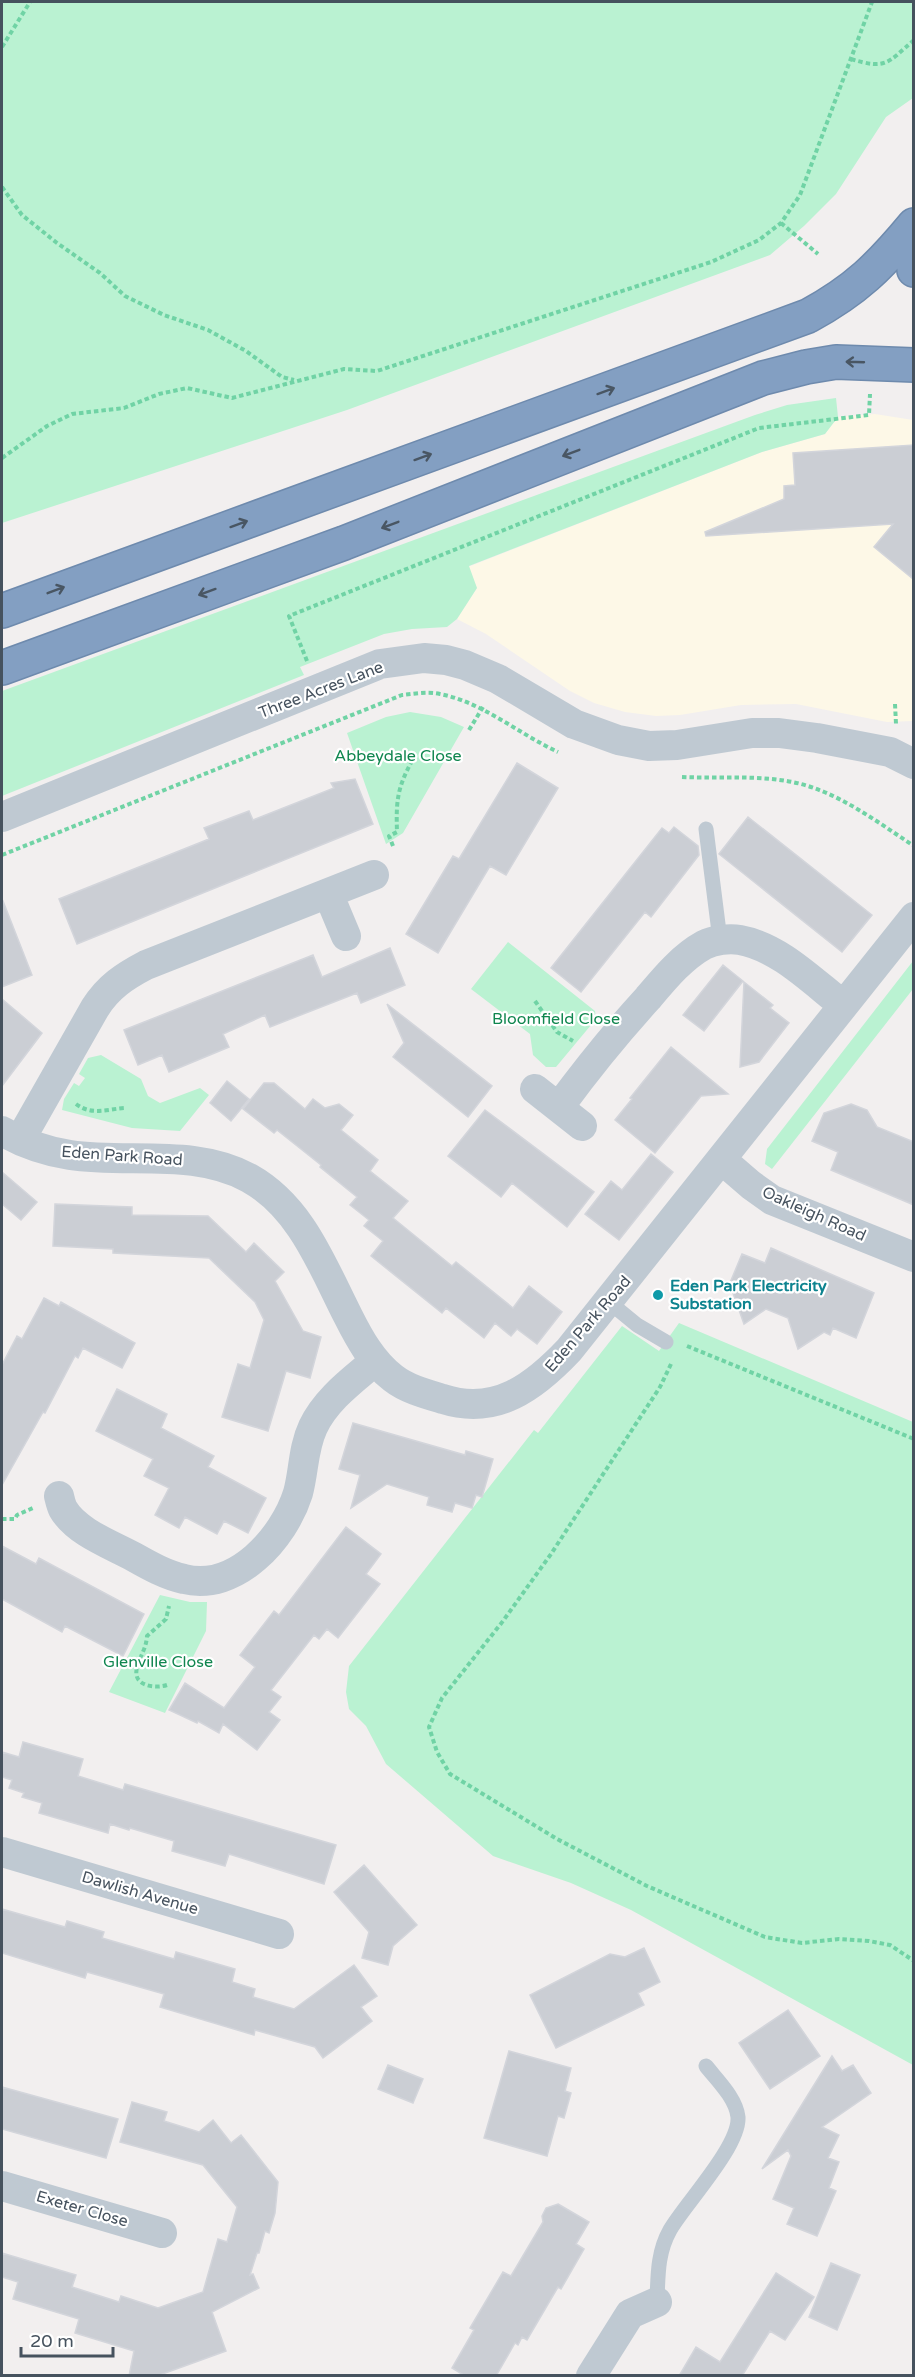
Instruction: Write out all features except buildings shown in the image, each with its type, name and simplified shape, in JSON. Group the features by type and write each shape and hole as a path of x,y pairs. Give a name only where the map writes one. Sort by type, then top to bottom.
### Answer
{"highway":[{"path":"2,611 808,316 832,303 857,285 884,261 914,225"},
{"path":"914,243 914,270"},
{"path":"2,668 344,543 763,378 836,362 914,365"}],"street":[{"name":"Three Acres Lane","path":"2,817 380,664 424,658 446,660 482,672 574,724 618,740 649,746 779,733 903,746"},
{"path":"11,1136 105,993 115,984 146,965 374,875"},
{"path":"328,893 346,936"},
{"name":"Eden Park Road","path":"11,1136 71,1155 160,1158 194,1162 225,1168 248,1178 266,1190 296,1219 308,1237 356,1332 375,1361 393,1378 419,1391 455,1403 494,1403 533,1384 551,1370 570,1350 914,917"},
{"path":"558,1107 595,1058 678,965 706,944 737,939 754,944 771,952 843,1005"},
{"path":"535,1089 582,1126"},
{"name":"Oakleigh Road","path":"722,1160 772,1200 914,1257"},
{"path":"59,1496 63,1509 74,1522 155,1569 185,1580 222,1578 260,1554 274,1536 288,1516 297,1495 306,1446 322,1410 375,1361"},
{"name":"Dawlish Avenue","path":"2,1852 279,1934"},
{"name":"Exeter Close","path":"2,2186 162,2233"},
{"path":"591,2376 630,2314 657,2302"}],"lane":[{"path":"706,829 720,940"},
{"path":"609,1302 637,1325 673,1343"},
{"path":"657,2302 658,2259 669,2231 699,2191 736,2133 738,2116 728,2094 706,2066"}],"path":[{"path":"2,47 30,2"},
{"path":"2,458 47,426 72,414 124,408 159,394 187,388 232,398 344,369 377,371 711,262 759,240 781,223 800,195 872,2"},
{"path":"851,59 874,66 891,60 914,40"},
{"path":"2,187 22,215 100,273 125,296 164,315 208,330 246,351 282,377 297,381"},
{"path":"781,223 818,254"},
{"path":"310,667 290,616 759,428 869,415 870,393"},
{"path":"2,855 402,695 439,693 482,709 559,753"},
{"path":"469,730 487,700"},
{"path":"895,704 903,746"},
{"path":"393,846 389,836 397,832 396,811 400,782 412,761"},
{"path":"681,777 736,777 782,781 812,787 848,804 914,846"},
{"path":"535,1001 557,1032 577,1043 595,1058"},
{"path":"73,1101 87,1110 103,1112 125,1108"},
{"path":"673,1343 914,1439"},
{"path":"674,1356 660,1387 551,1554 503,1621 442,1698 429,1727 437,1752 450,1774 557,1839 647,1886 765,1937 802,1943 839,1939 869,1941 890,1945 914,1961"},
{"path":"167,1685 156,1689 143,1684 136,1670 146,1649 147,1636 166,1618 171,1602"}],"shaded area":[{"path":"875,414 913,420 913,721 887,722 796,704 741,705 680,715 656,716 625,712 594,703 570,691 486,634 457,619 477,588 468,567 762,452 825,434 838,417"}],"green space":[{"path":"2,2 913,2 913,98 886,117 836,194 770,255 347,410 2,523"},
{"path":"836,398 838,417 825,434 762,452 469,566 477,588 457,619 447,627 412,629 384,634 300,667 304,675 2,796 2,691 755,415 787,405"},
{"name":"Abbeydale Close","path":"410,712 441,717 464,727 403,833 386,844 347,733 386,717"},
{"name":"Bloomfield Close","path":"508,942 595,1011 596,1019 556,1067 546,1067 533,1055 530,1034 471,989"},
{"path":"913,961 913,989 772,1169 765,1164 767,1149"},
{"path":"101,1055 141,1079 148,1096 160,1103 200,1088 209,1095 180,1131 132,1128 62,1110 64,1099 74,1083 79,1086 85,1078 79,1074 88,1058"},
{"path":"679,1323 913,1422 913,2065 631,1910 571,1883 493,1856 386,1764 366,1726 349,1709 346,1692 349,1666 534,1430 538,1433 622,1326 659,1351"},
{"name":"Glenville Close","path":"160,1595 190,1602 207,1602 206,1631 165,1713 109,1692"}],"place":[{"name":"Eden Park Electricity Substation","path":"658,1295"}]}
